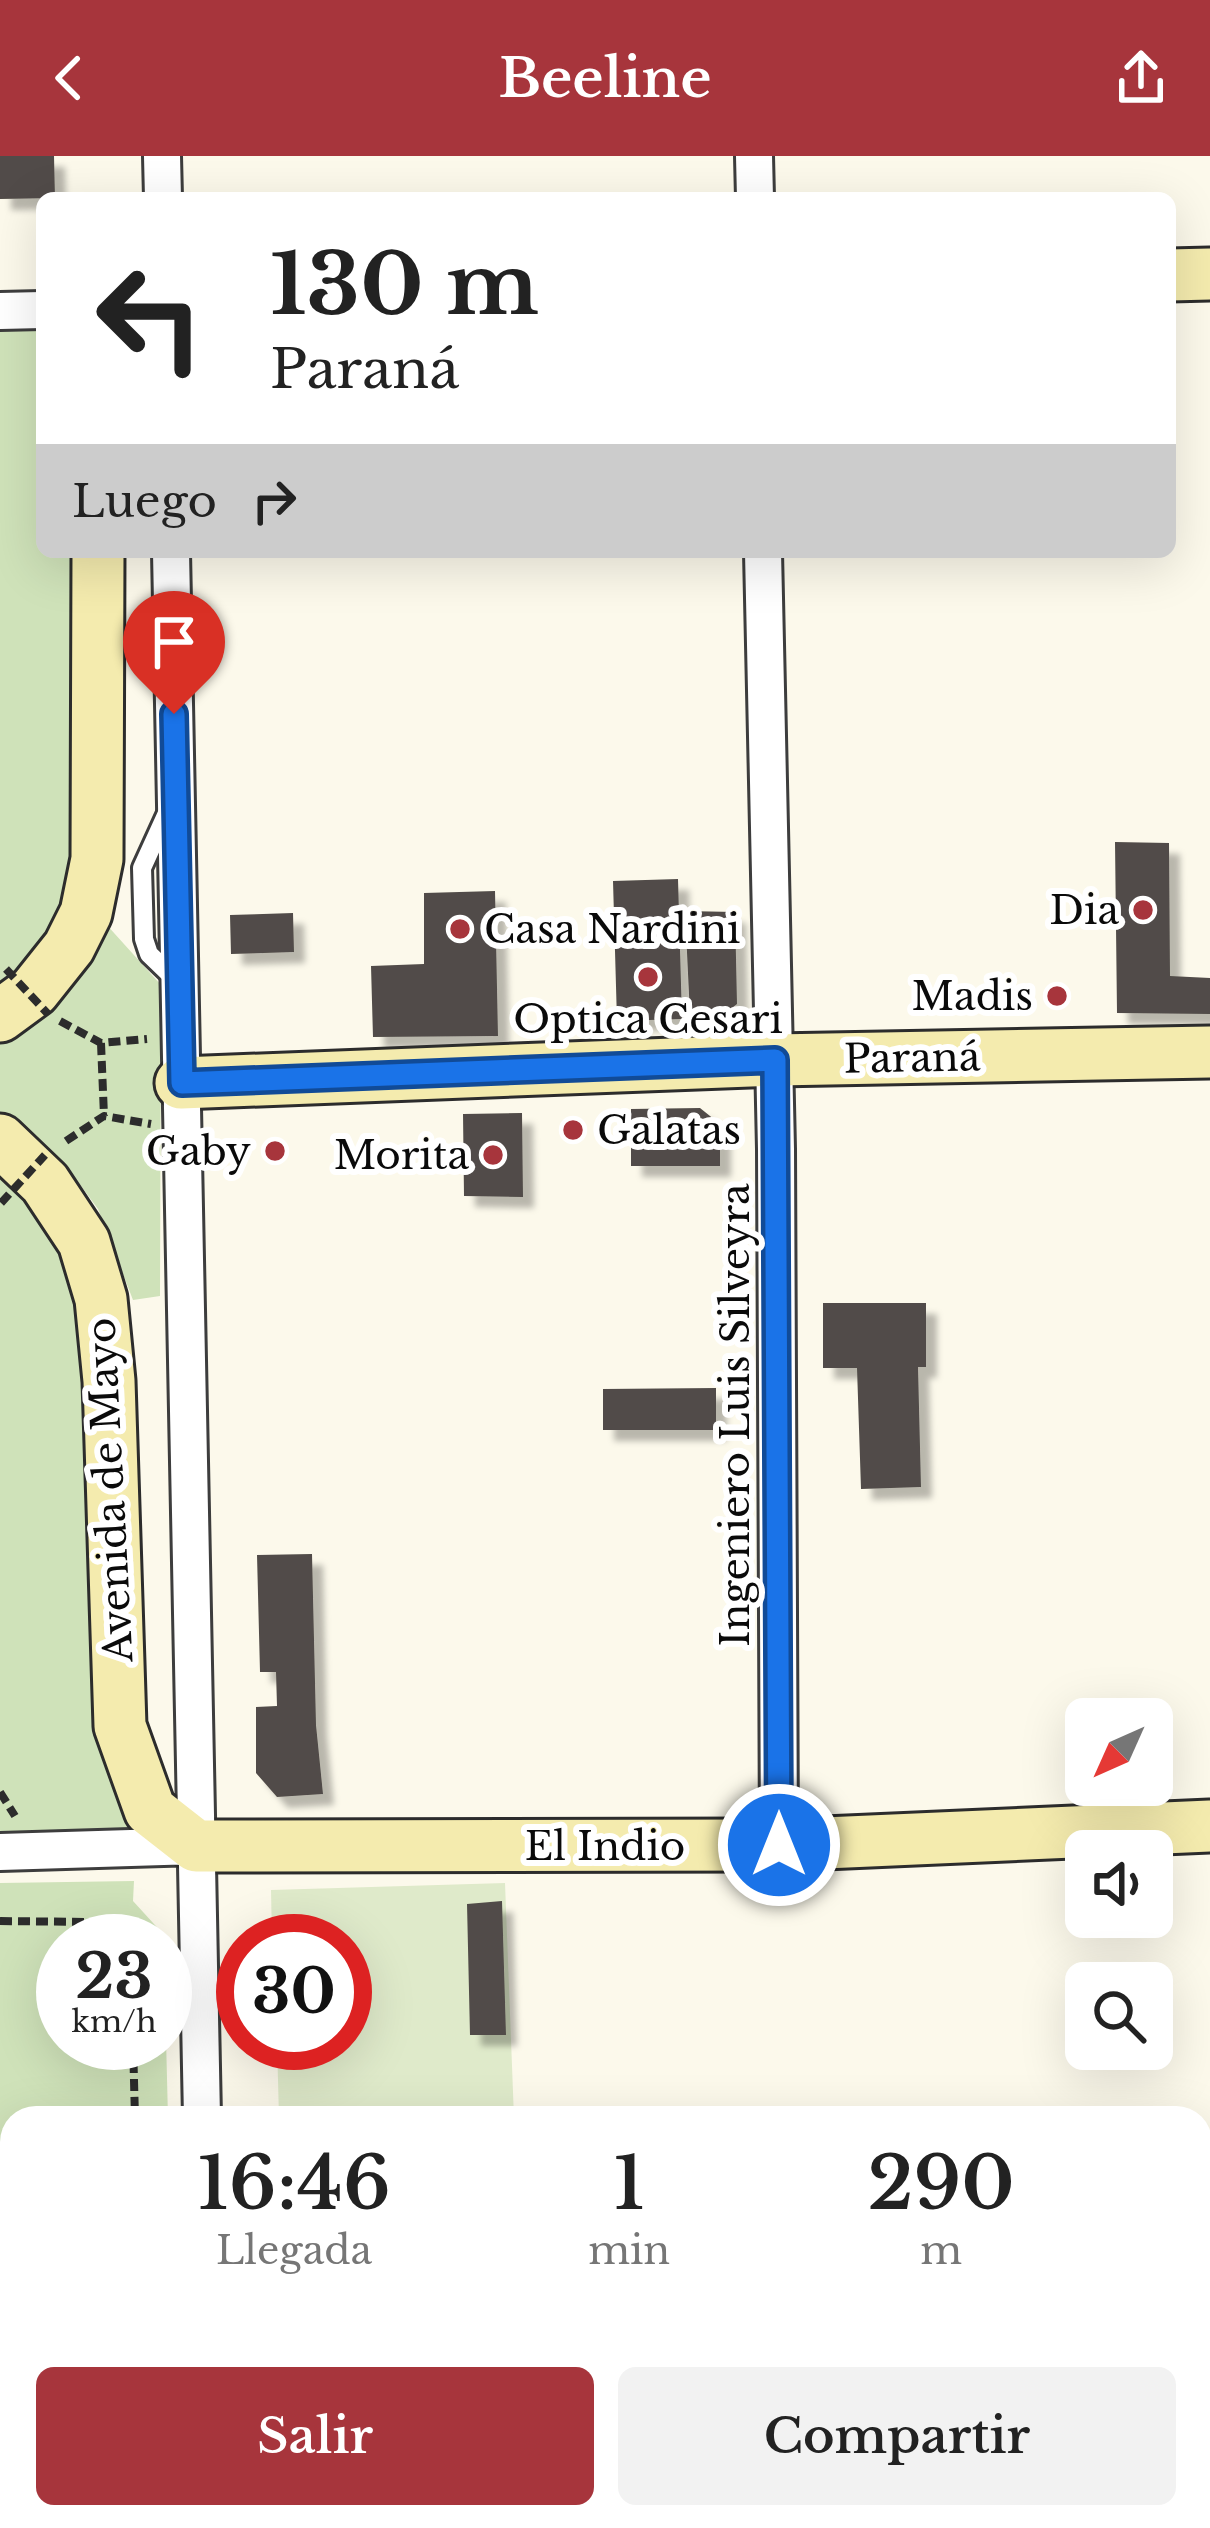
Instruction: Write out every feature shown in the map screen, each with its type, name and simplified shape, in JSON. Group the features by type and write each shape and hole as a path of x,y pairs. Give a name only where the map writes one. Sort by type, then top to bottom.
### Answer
{"street":[{"path":"162,156 163,192"},
{"path":"754,156 755,192"},
{"path":"1176,275 1210,274"},
{"path":"0,310 36,310"},
{"path":"18,1000 34,991 69,947 86,913 97,860 98,558"},
{"path":"171,558 202,2106"},
{"name":"Ingeniero Luis Silveyra","path":"763,558 775,1060 779,1845"},
{"name":"Paraná","path":"182,1083 775,1060 1210,1052"},
{"name":"Avenida de Mayo","path":"22,1148 84,1242 101,1298 110,1381 120,1726 150,1810 196,1846"},
{"name":"El Indio","path":"0,1852 196,1846 779,1845 1210,1826"}],"path":[{"path":"18,1000 182,1083"},
{"path":"101,1043 104,1116"},
{"path":"1,1203 22,1148 182,1083"},
{"path":"0,1921 36,1921"},
{"path":"134,2070 135,2106"}],"green space":[{"path":"0,331 36,331 36,558 74,558 78,842 63,904 41,948 0,990"},
{"path":"105,923 161,985 160,1296 133,1300 98,1209 73,1175 0,1114 0,1041 13,1035"},
{"path":"0,1169 21,1188 76,1275 142,1831 0,1835"},
{"path":"134,1881 133,1901 145,1914 36,1914 36,2070 167,2070 168,2106 0,2106 0,1883"},
{"path":"505,1883 514,2106 279,2106 278,2070 372,2070 372,1914 271,1914 271,1890"}],"building":[{"path":"0,156 54,156 55,192 36,192 36,198 0,199"},
{"name":"Dia","path":"1115,842 1169,843 1170,976 1210,978 1210,1014 1117,1013"},
{"name":"Optica Cesari","path":"678,879 682,1019 617,1021 613,881"},
{"name":"Casa Nardini","path":"495,891 498,1036 373,1037 371,966 424,964 424,893"},
{"path":"685,911 735,912 737,1004 723,1015 690,1015"},
{"path":"293,913 294,952 231,954 230,915"},
{"path":"700,1108 720,1124 720,1166 631,1166 631,1109"},
{"name":"Morita","path":"522,1113 523,1197 464,1196 463,1114"},
{"path":"823,1303 926,1303 926,1367 918,1367 921,1487 861,1489 857,1368 823,1368"},
{"path":"716,1388 716,1430 603,1430 603,1389"},
{"path":"312,1554 316,1725 323,1794 277,1797 256,1773 256,1707 277,1706 276,1672 260,1672 257,1555"},
{"path":"502,1901 506,2035 470,2035 467,1904"}],"place":[{"name":"Dia","path":"1143,910"},
{"name":"Casa Nardini","path":"460,929"},
{"name":"Optica Cesari","path":"648,977"},
{"name":"Madis","path":"1057,996"},
{"name":"Galatas","path":"573,1130"},
{"name":"Gaby","path":"275,1151"},
{"name":"Morita","path":"493,1155"}],"route":[{"path":"174,714 182,1083 775,1060 779,1845"}]}
